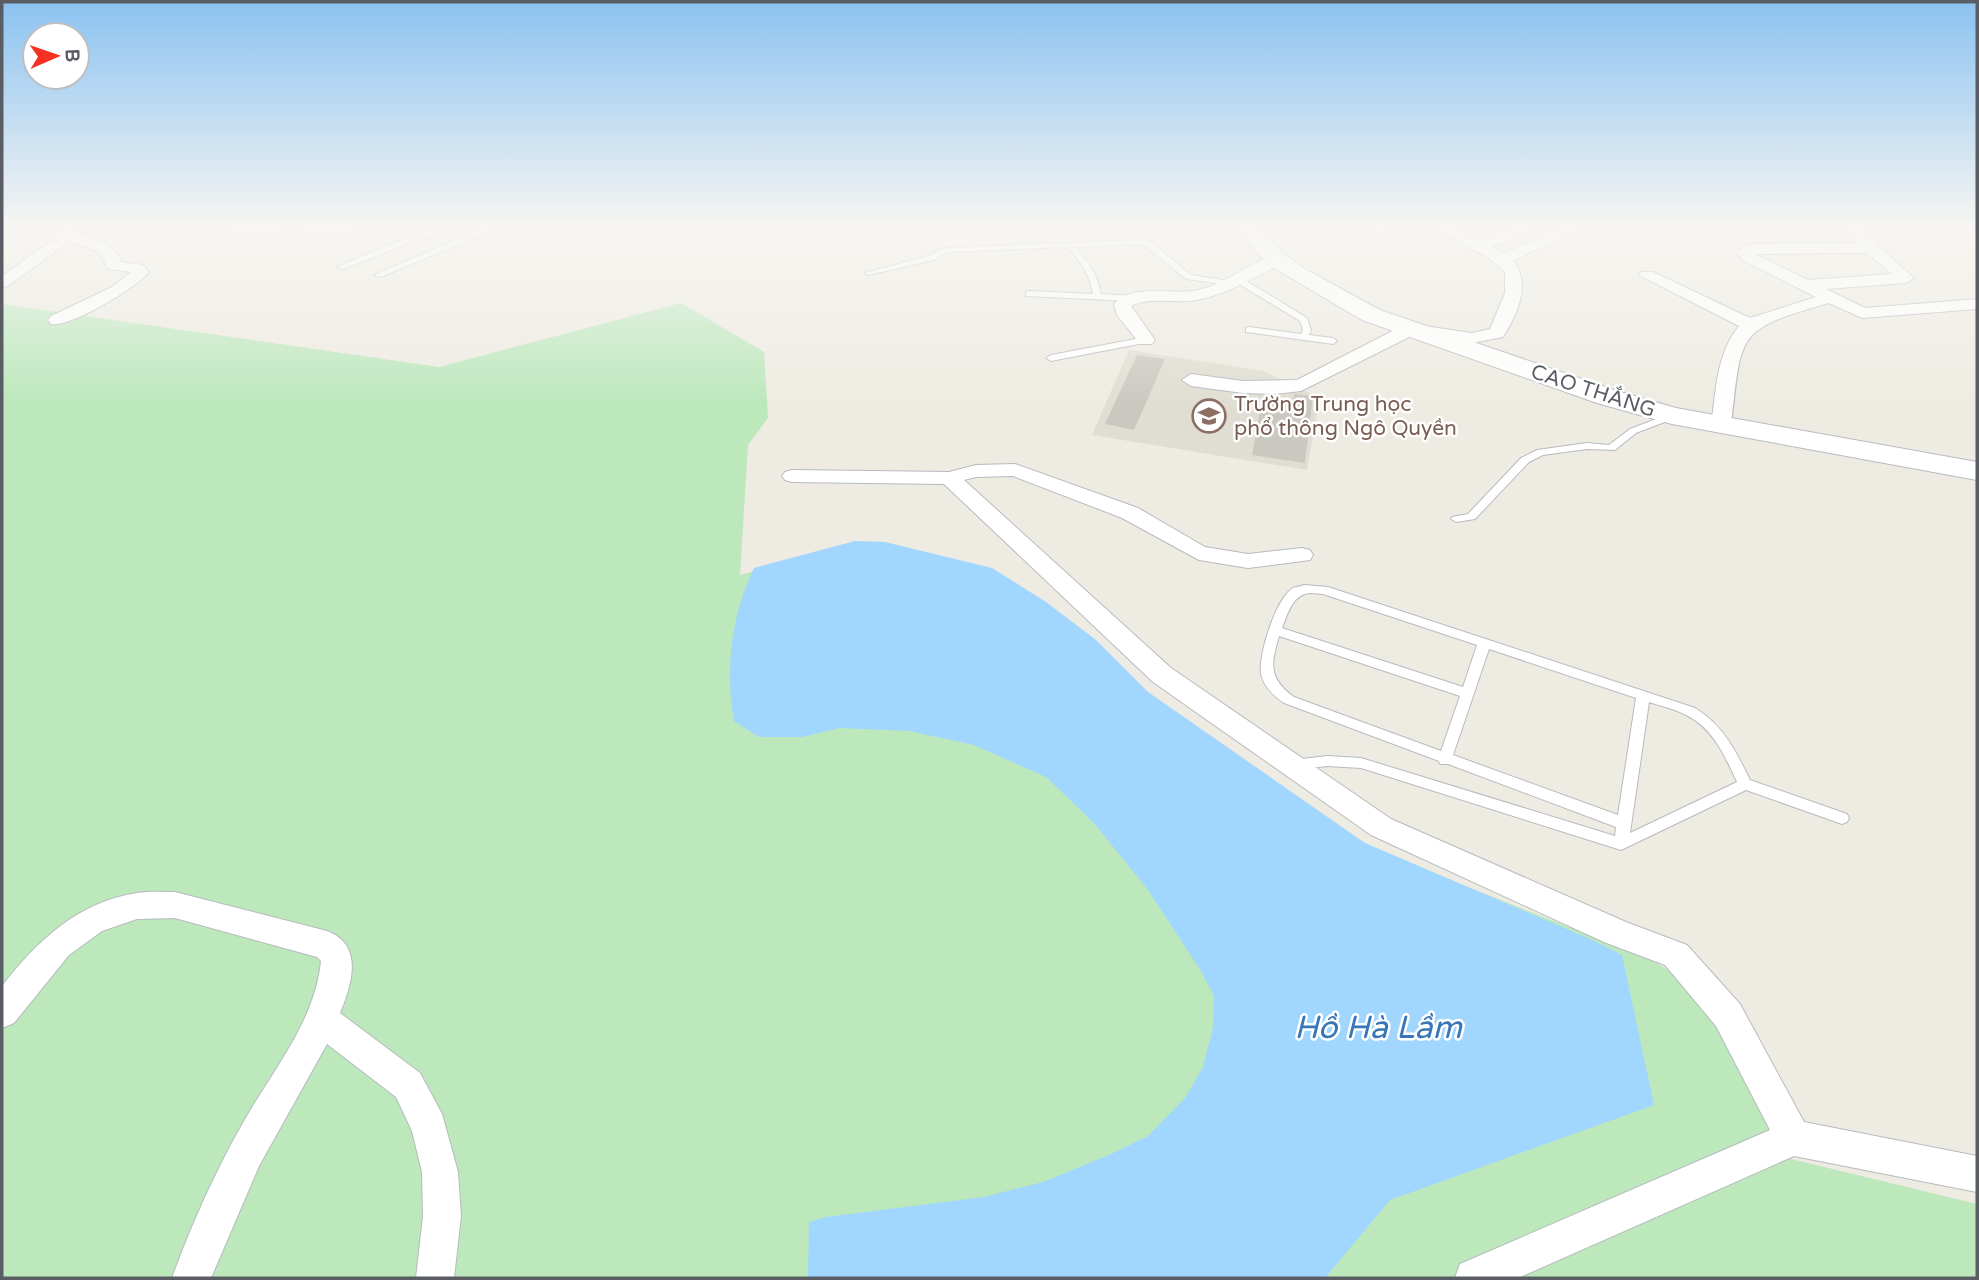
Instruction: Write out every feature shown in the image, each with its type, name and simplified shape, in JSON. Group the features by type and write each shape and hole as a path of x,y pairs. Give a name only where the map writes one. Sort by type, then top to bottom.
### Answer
{"main road":[{"name":"CAO THẮNG","path":"1316,285 1371,315 1607,397 1672,416 1977,471"}],"street":[{"path":"57,320 118,291 126,285"},
{"path":"1146,340 1126,315 1122,303 1132,298 1195,296 1224,285"},
{"path":"1191,380 1243,387 1275,388 1301,385 1410,329 1472,338 1497,333 1514,285"},
{"path":"1667,285 1750,325"},
{"path":"1805,285 1810,285"},
{"path":"1805,285 1859,311 1870,313 1977,304"},
{"path":"1721,426 1732,355 1750,325 1830,298"},
{"path":"792,477 949,478 976,471 1014,470 1130,513 1199,553 1248,561 1302,555"},
{"path":"949,478 1162,675 1381,827 1615,932 1676,955 1728,1015 1793,1138"},
{"path":"2,1012 58,945 92,920 137,906 175,905 327,945 337,957 338,974 321,1019 254,1138 191,1278"},
{"path":"321,1019 408,1085 429,1127 440,1172 442,1216 435,1278"},
{"path":"1474,1278 1793,1138 1977,1174"}],"lane":[{"path":"1096,285 1097,297"},
{"path":"1240,285 1304,320 1307,330 1304,336"},
{"path":"1028,294 1132,298"},
{"path":"1249,330 1333,341"},
{"path":"1051,358 1146,340"},
{"path":"1457,519 1471,517 1525,460 1541,452 1587,446 1611,448 1633,431 1672,416"},
{"path":"1623,823 1445,760 1289,700 1278,692 1266,669 1275,630 1291,596 1300,589 1324,590 1690,711 1711,725 1727,746 1745,783 1842,818"},
{"path":"1275,630 1466,693"},
{"path":"1445,760 1484,644"},
{"path":"1621,845 1643,696"},
{"path":"1291,765 1327,761 1362,763 1621,845 1745,783"}],"shaded area":[{"name":"Trường Trung học phổ thông Ngô Quyền","path":"1129,350 1264,371 1320,397 1307,470 1092,435"}],"green space":[{"path":"681,303 764,352 768,418 748,445 740,575 838,547 1164,706 1359,844 1650,959 1709,995 1783,1157 1977,1204 1977,1278 2,1278 2,304 439,367"}],"water":[{"name":"Hồ Hà Lầm","path":"855,541 885,542 992,568 1046,602 1096,640 1148,692 1365,843 1622,955 1654,1105 1390,1200 1325,1278 808,1278 809,1222 826,1217 984,1197 1043,1182 1148,1136 1185,1098 1203,1067 1213,1028 1214,996 1201,971 1148,890 1094,823 1046,777 974,745 909,731 840,728 802,737 759,737 734,721 730,682 732,643 740,605 754,568"}],"building":[{"path":"1137,355 1165,359 1134,430 1105,424"},
{"path":"1294,394 1313,396 1305,463 1252,455 1262,399 1292,403"}],"place":[{"name":"Trường Trung học phổ thông Ngô Quyền","path":"1209,416"}]}
